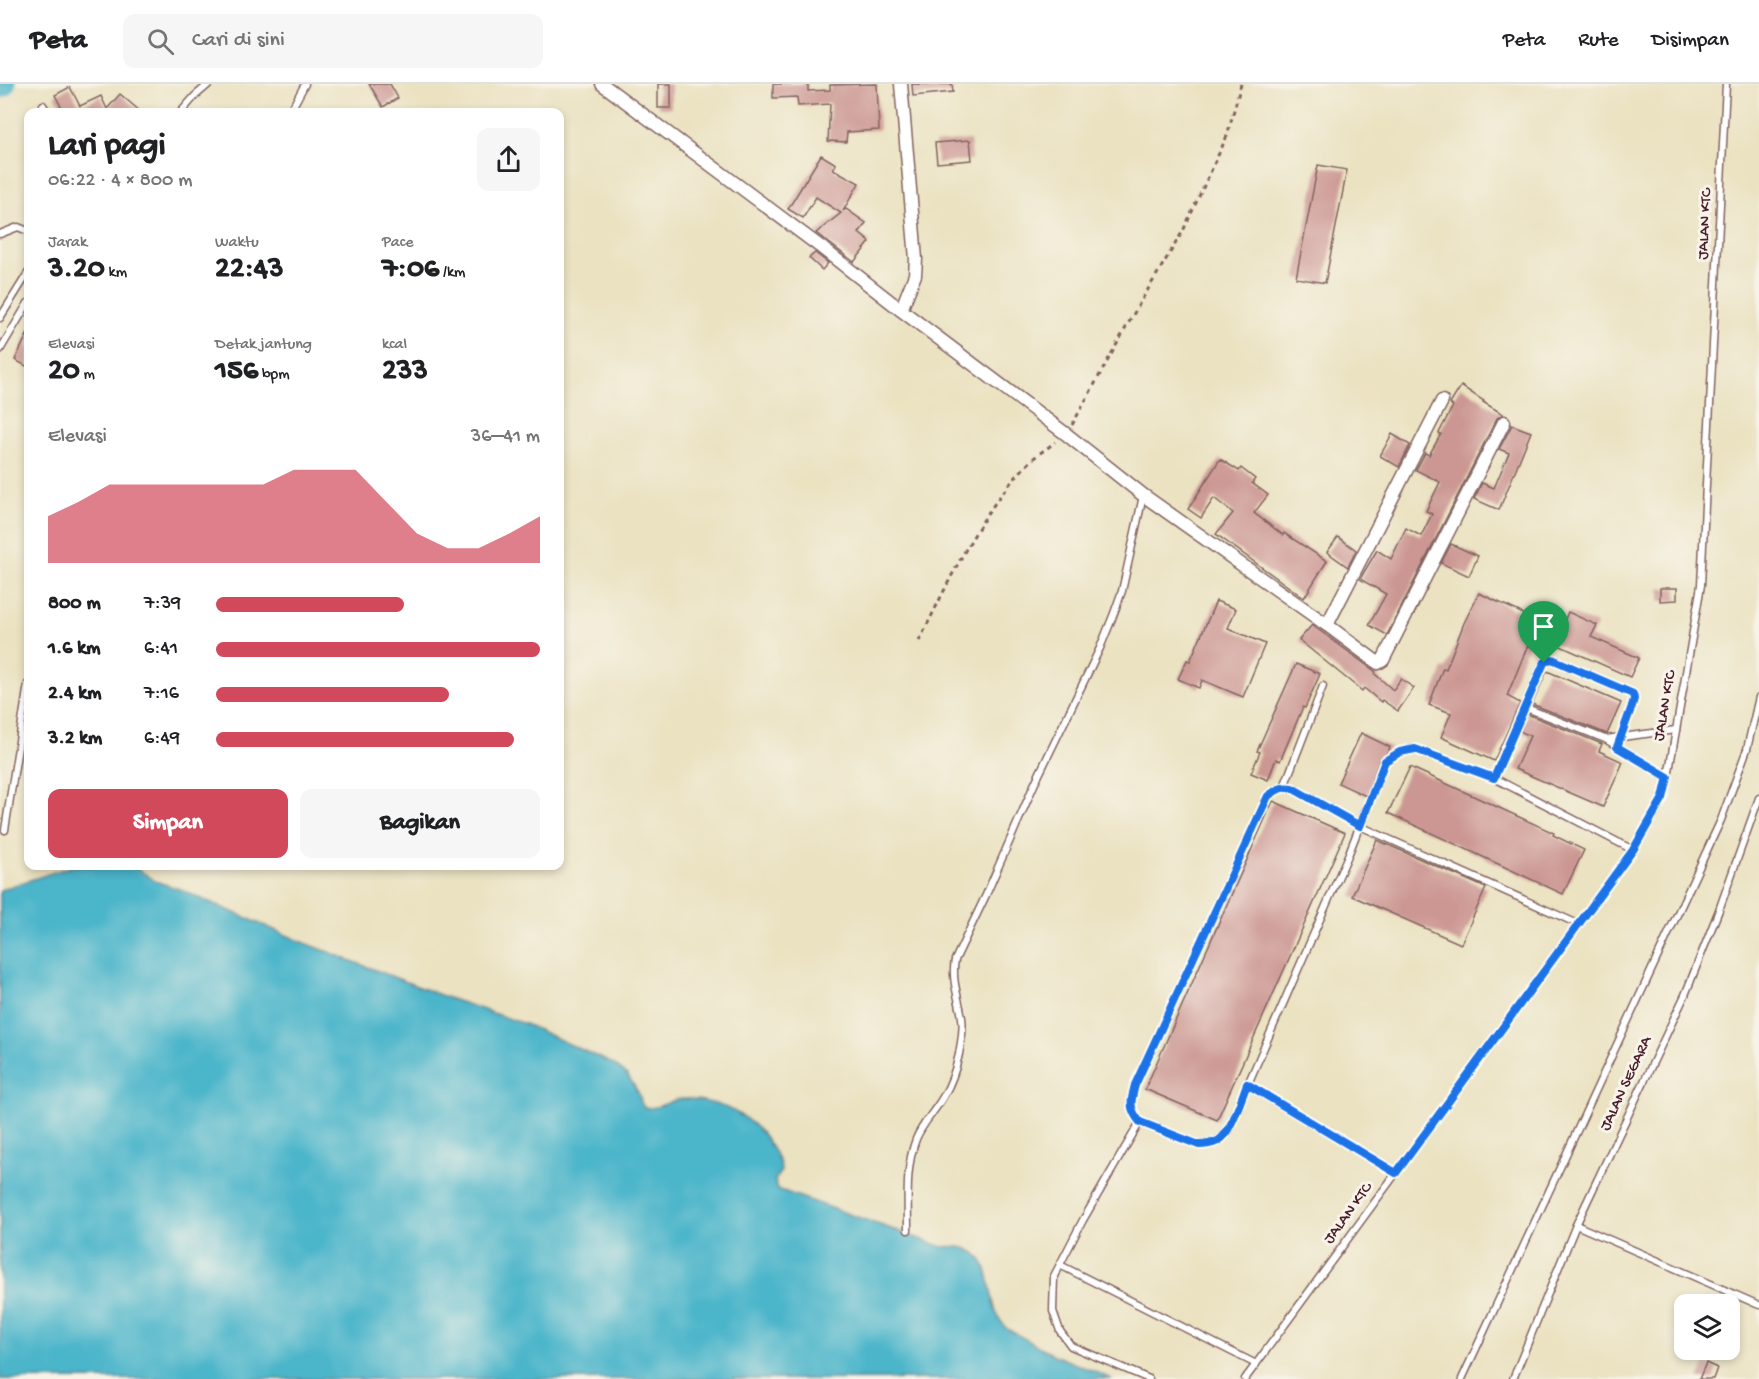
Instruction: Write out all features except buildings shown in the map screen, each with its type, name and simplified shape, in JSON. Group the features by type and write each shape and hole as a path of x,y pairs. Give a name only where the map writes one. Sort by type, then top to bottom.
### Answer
{"street":[{"path":"602,84 822,248 1143,495 1327,625 1375,662 1383,660 1504,422"},
{"path":"901,84 916,259 915,275 901,310"},
{"path":"1327,625 1442,401"}],"lane":[{"path":"184,108 209,84"},
{"path":"292,108 305,84"},
{"name":"JALAN KTC","path":"1245,1379 1633,850 1659,805 1668,777 1701,585 1726,84"},
{"path":"0,234 18,227 24,229"},
{"path":"0,318 24,279"},
{"path":"0,350 24,310"},
{"path":"908,1230 908,1177 912,1153 917,1138 953,1078 963,1034 963,1020 954,981 955,960 1113,616 1122,591 1143,495"},
{"path":"1494,778 1544,663 1548,660 1552,659 1633,694 1632,706 1617,747"},
{"path":"1284,787 1323,686"},
{"path":"1462,1379 1721,820 1747,749 1759,697"},
{"path":"1524,707 1605,739 1668,777"},
{"path":"5,831 24,710"},
{"path":"1605,739 1676,730"},
{"path":"1578,924 1360,826 1292,788 1278,789 1268,796 1135,1085 1131,1105 1132,1114 1140,1122 1199,1145 1209,1145 1220,1140 1227,1131 1360,826 1385,761 1400,752 1415,749 1494,778 1633,850"},
{"name":"JALAN SEGARA","path":"1513,1379 1576,1225 1685,995 1719,910 1759,798"},
{"path":"1247,1084 1396,1173"},
{"path":"1140,1122 1083,1220 1054,1276 1053,1311 1060,1331 1071,1346 1149,1379"},
{"path":"1576,1225 1759,1305"},
{"path":"1060,1265 1256,1364"}],"path":[{"path":"919,641 979,524 1003,492 1031,461 1066,434 1183,231 1227,136 1241,84"}],"water":[{"path":"60,870 140,870 155,881 300,941 448,998 525,1024 613,1064 627,1075 645,1108 680,1099 703,1101 725,1107 744,1117 767,1140 781,1168 775,1179 776,1186 780,1190 943,1247 963,1248 976,1253 988,1275 999,1317 1007,1329 1054,1355 1112,1379 0,1379 0,890"}],"route":[{"path":"1552,659 1633,694 1632,706 1617,747 1668,777 1663,798 1633,850 1396,1173 1247,1084 1227,1131 1220,1140 1209,1145 1199,1145 1140,1122 1132,1114 1131,1098 1135,1085 1268,796 1284,787 1292,788 1360,826 1385,761 1400,752 1415,749 1494,778 1544,663 1552,659"}]}
